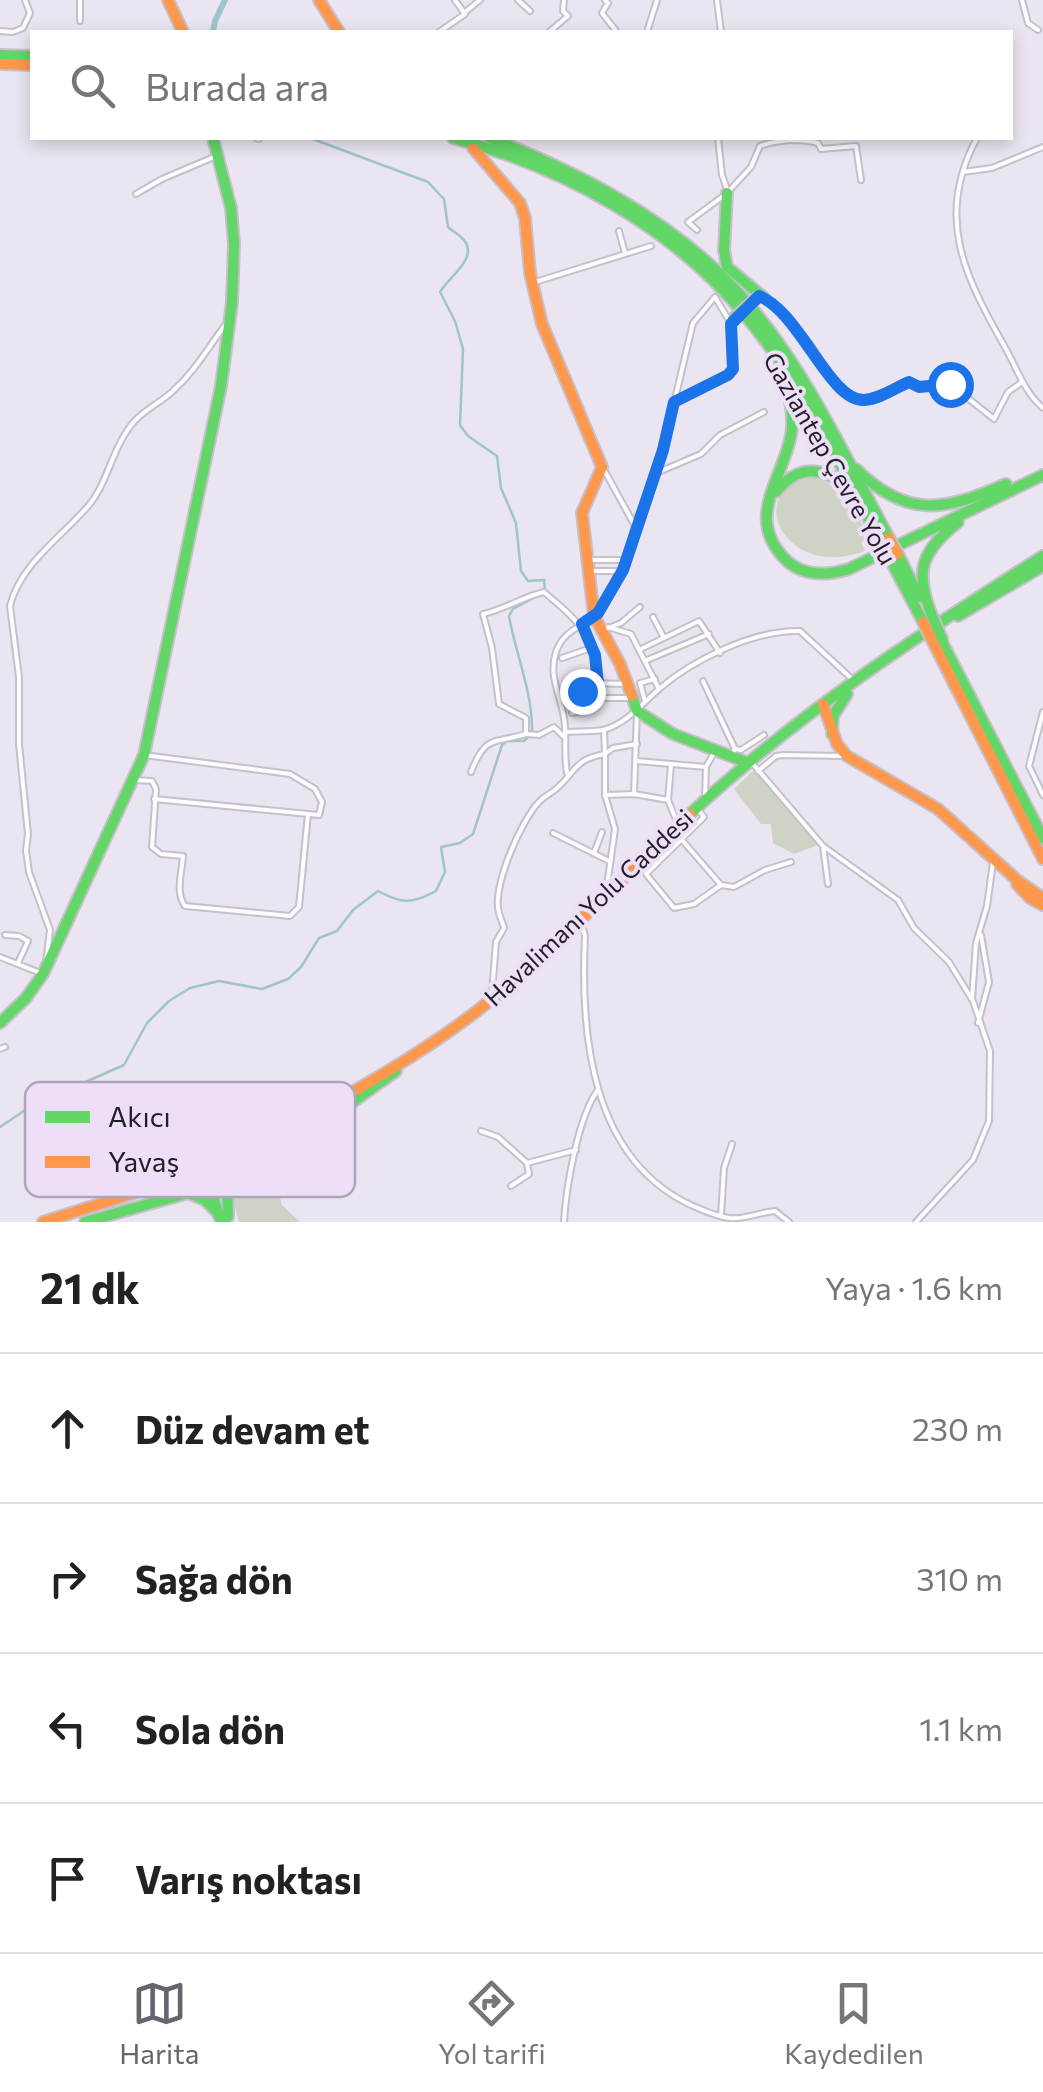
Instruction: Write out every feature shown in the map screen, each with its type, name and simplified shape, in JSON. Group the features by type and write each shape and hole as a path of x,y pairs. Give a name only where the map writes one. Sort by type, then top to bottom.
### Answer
{"main road":[{"path":"168,0 182,30"},
{"path":"319,0 338,30"},
{"path":"0,55 30,56"},
{"path":"0,64 30,65"},
{"path":"0,1023 26,998 44,972 144,755 221,386 230,320 234,244 231,208 215,140"},
{"name":"Gaziantep Çevre Yolu","path":"461,140 490,147 591,192 670,246 746,315 894,556 1043,859"},
{"name":"Gaziantep Çevre Yolu","path":"495,140 595,184 675,238 738,292 783,353 884,541"},
{"path":"473,148 520,203 526,218 532,283 542,324 602,468 600,485 582,513 587,565 594,616 605,629 630,698 673,734 693,738 752,766"},
{"path":"728,193 726,262 761,296 732,321"},
{"path":"746,315 783,379 794,412 790,446 770,492 765,515 770,540 792,566 814,574 849,569 1008,488"},
{"path":"783,353 855,468 877,489 916,505 943,508 1008,488"},
{"path":"884,541 852,493 831,473 816,469 799,471 775,495 772,523 780,546 805,566 824,568 858,558 1043,472"},
{"path":"928,619 921,580 928,548 1008,488"},
{"name":"Havalimanı Yolu Caddesi","path":"355,1086 493,998 736,771 752,766 854,681 957,608 1043,559"},
{"name":"Havalimanı Yolu Caddesi","path":"355,1097 509,993 700,812 825,706 1043,559"},
{"name":"Gaziantep Çevre Yolu","path":"940,643 1043,838"},
{"path":"832,734 836,708 847,694"},
{"path":"825,706 832,734"},
{"path":"802,726 822,719 846,756 938,809 1030,898 1043,901"},
{"path":"733,755 736,771"},
{"path":"355,1100 396,1071"},
{"path":"103,1204 111,1197"},
{"name":"Havalimanı Yolu Caddesi","path":"43,1222 127,1197"},
{"name":"Havalimanı Yolu Caddesi","path":"70,1222 139,1197"},
{"path":"85,1222 174,1197"},
{"path":"198,1197 224,1218"}],"street":[{"path":"0,31 23,28 30,13 25,0"},
{"path":"80,0 80,21"},
{"path":"455,0 464,13"},
{"path":"442,30 461,19 480,0"},
{"path":"518,0 530,11"},
{"path":"552,30 568,16 563,11 564,0"},
{"path":"605,0 608,4 602,14 615,30"},
{"path":"648,30 657,0"},
{"path":"718,0 722,30"},
{"path":"1022,0 1028,23 1038,30"},
{"path":"718,140 728,192 751,167 760,146 799,140"},
{"path":"809,140 821,149 856,146 861,180"},
{"path":"977,140 967,156 956,194 960,256 974,292 1022,382 1043,408"},
{"path":"963,172 992,168 1043,147"},
{"path":"136,194 219,156"},
{"path":"698,230 688,222 728,193"},
{"path":"619,231 625,253"},
{"path":"532,283 651,246"},
{"path":"761,296 777,306 809,343 828,377 862,400 909,382 919,387 950,384 994,419 1008,392 1022,382"},
{"path":"567,773 552,674 556,651 565,634 594,616 622,571 654,474 693,323 715,297 732,321 733,369 674,402"},
{"path":"0,957 44,972 50,930 29,872 26,851 28,834 18,744 19,677 10,606 13,594 31,563 89,505 112,454 134,422 174,391 230,320"},
{"path":"654,474 700,454 720,435 764,412"},
{"path":"602,468 636,526"},
{"path":"587,565 626,560"},
{"path":"587,565 622,571"},
{"path":"528,734 526,718 499,704 483,614 514,606 543,591 582,624 598,668 598,684"},
{"path":"605,629 621,623 640,607"},
{"path":"653,617 664,638"},
{"path":"641,648 699,621 720,653"},
{"path":"605,629 631,634 659,689"},
{"path":"564,735 604,730 641,707 659,689 720,653 774,634 800,632 854,681"},
{"path":"646,660 709,634"},
{"path":"562,658 592,648"},
{"path":"634,794 640,683 655,680"},
{"path":"704,680 733,755 764,735"},
{"path":"568,694 581,692 588,683 626,684"},
{"path":"572,713 586,710 590,698 630,698"},
{"path":"1043,712 1029,766 1041,781 1043,795"},
{"path":"471,772 479,753 497,738 539,735 554,726 564,735"},
{"path":"604,730 605,795 616,829 605,880 608,891"},
{"path":"493,998 496,942 504,928 498,902 510,848 525,819 586,758 638,744"},
{"path":"705,798 706,767 714,751"},
{"path":"144,755 290,774 315,790 322,802 320,815 154,799"},
{"path":"846,756 784,755 752,766 824,846 898,900 914,928 949,962 972,1000 990,1051 989,1120 973,1160 917,1221"},
{"path":"637,761 706,767"},
{"path":"671,765 668,800 677,823"},
{"path":"135,780 152,781 152,848 161,854 183,856 180,900 185,906 290,916 299,908 308,814"},
{"path":"605,795 634,794 668,800"},
{"path":"700,812 704,817 646,874 670,906 686,907 721,885"},
{"path":"594,853 602,832"},
{"path":"553,834 609,860"},
{"path":"682,840 721,885 734,887 765,870 791,862"},
{"path":"824,846 828,884"},
{"path":"972,1000 976,943 994,859"},
{"path":"582,925 586,936 584,1019 598,1090 604,1109 631,1157 656,1186 721,1216 734,1218 775,1210 790,1222"},
{"path":"978,1023 989,982 980,932"},
{"path":"5,935 28,941 18,962"},
{"path":"564,1222 588,1102 598,1090"},
{"path":"481,1131 498,1137 527,1163 529,1174 511,1186"},
{"path":"721,1216 724,1168 732,1144"},
{"path":"527,1163 576,1150"},
{"path":"557,1206 566,1202"}],"shaded area":[{"path":"814,477 833,487 854,509 869,538 861,542 865,551 836,557 812,554 794,544 781,529 776,513 780,497 792,484"},
{"path":"754,770 818,845 794,854 773,843 771,824 761,824 734,789"},
{"path":"233,1197 280,1197 282,1205 300,1222 239,1222"}],"waterway":[{"path":"213,30 225,0"},
{"path":"315,140 428,182 444,199 448,227 467,244 466,259 440,292 455,321 463,349 460,425 468,436 497,456 501,488 516,523 521,571 528,581 544,580 545,590"},
{"path":"85,1082 124,1065 147,1023 169,1001 190,988 219,981 262,989 288,979 301,967 319,938 337,931 353,910 378,891 406,901 436,891 445,872 441,847 460,843 473,834 502,745 507,741 524,741 532,733 527,689 509,616 513,609 539,595"},
{"path":"0,1127 25,1110"}],"traffic: fast":[{"path":"0,55 30,56"},
{"path":"0,1023 26,998 43,974 144,755 221,386 232,302 231,208 214,140"},
{"path":"460,140 534,165 612,204 649,227 715,282 784,368 882,544"},
{"path":"495,140 615,197 673,234 725,279 775,337 796,369 889,538"},
{"path":"727,193 727,267 763,297"},
{"path":"733,319 759,296"},
{"path":"787,389 791,435 770,498 768,528 784,558 806,572 823,574 849,569 1043,475"},
{"path":"856,469 892,496 927,505 964,500 1006,484"},
{"path":"776,492 793,477 810,471 829,475 847,488"},
{"path":"932,616 923,587 924,563 936,543 958,522"},
{"path":"898,554 919,597"},
{"path":"690,814 816,709 1043,556"},
{"path":"889,557 923,622"},
{"path":"958,616 1043,566"},
{"path":"932,616 943,641"},
{"path":"942,642 1043,838"},
{"path":"832,734 833,716 847,694"},
{"path":"632,696 637,711 673,734 746,762"},
{"path":"355,1100 396,1071"},
{"path":"109,1200 112,1197"},
{"path":"85,1222 174,1197"},
{"path":"198,1197 218,1213"},
{"path":"213,1197 221,1222"},
{"path":"227,1197 228,1217"}],"traffic: slow":[{"path":"168,0 182,30"},
{"path":"319,0 338,30"},
{"path":"0,64 30,65"},
{"path":"473,148 520,203 542,324 602,467 582,513 594,616 632,696"},
{"path":"889,538 898,554"},
{"path":"882,544 889,557"},
{"path":"923,622 935,646"},
{"path":"935,646 1043,859"},
{"path":"823,704 837,744 847,756 938,809 1017,880 1043,898"},
{"path":"355,1090 447,1033 505,988 690,814"},
{"path":"1017,884 1043,905"},
{"path":"43,1222 122,1197"}],"route":[{"path":"582,691 588,683 598,684 598,668 582,624 598,613 623,570 663,450 674,402 733,369 731,324 759,296 777,306 809,343 828,377 854,397 878,397 909,382 919,387 950,384"}]}
